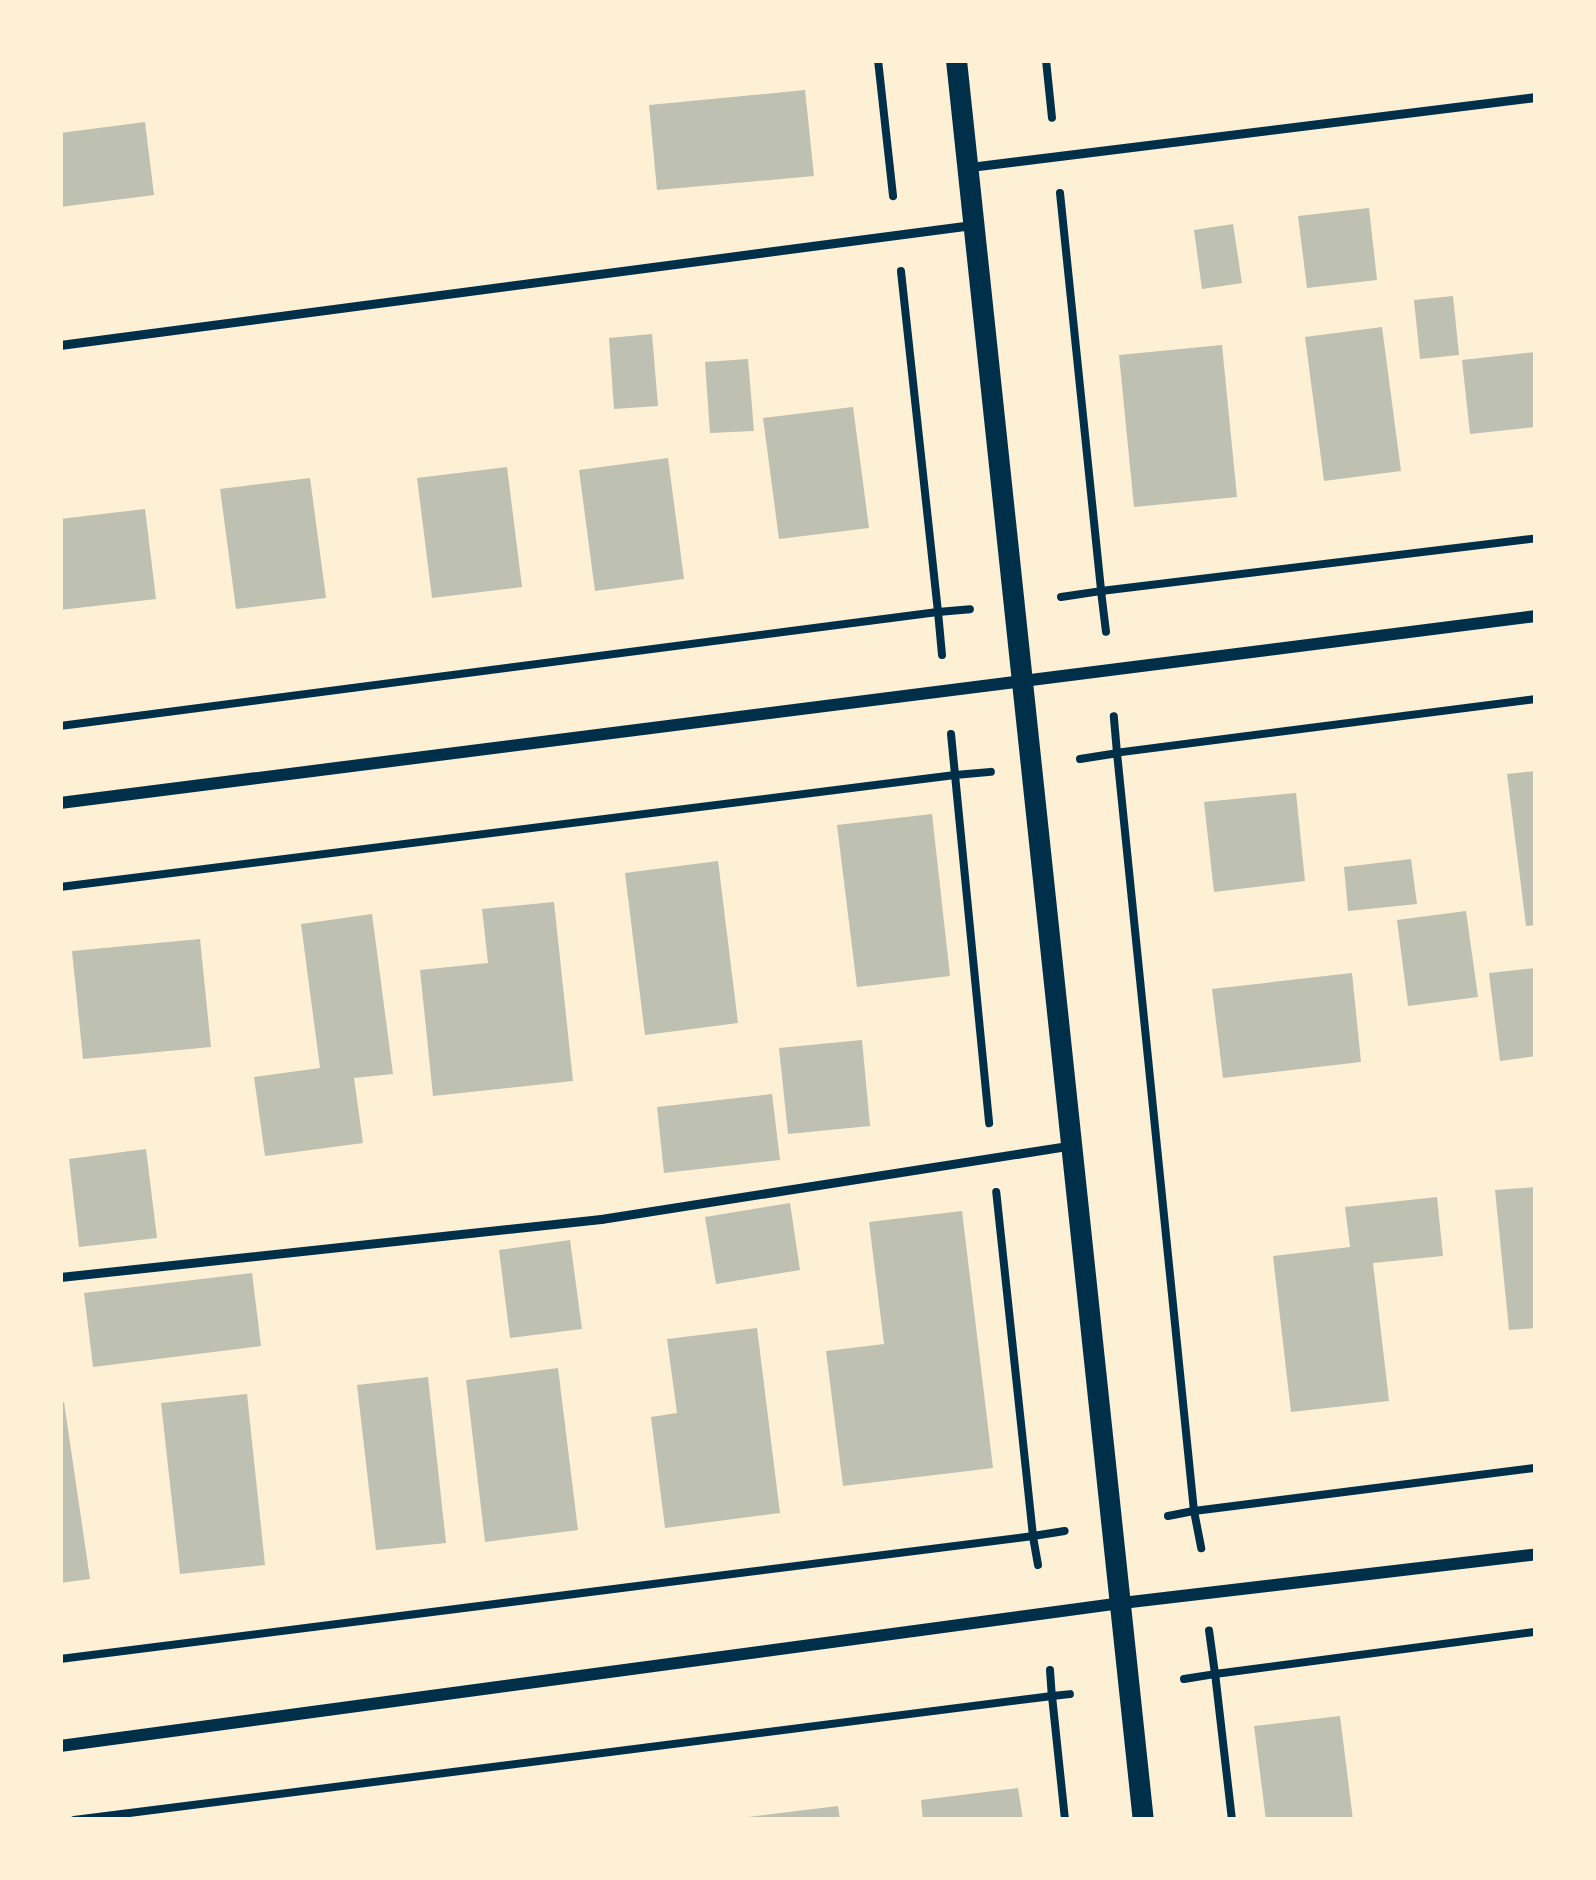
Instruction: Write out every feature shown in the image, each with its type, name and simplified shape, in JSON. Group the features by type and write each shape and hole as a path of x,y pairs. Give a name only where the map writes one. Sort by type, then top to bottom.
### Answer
{"street":[{"path":"956,60 1143,1820"},
{"path":"60,803 1536,616"},
{"path":"60,1746 1122,1603 1536,1554"}],"lane":[{"path":"968,167 1536,97"},
{"path":"60,345 972,224"},
{"path":"60,1277 601,1219 1071,1145"}],"path":[{"path":"878,60 942,655"},
{"path":"1046,60 1106,632"},
{"path":"1061,597 1536,538"},
{"path":"60,726 983,607"},
{"path":"1080,760 1536,699"},
{"path":"1114,716 1201,1548"},
{"path":"951,734 955,775 993,772"},
{"path":"1168,1516 1536,1468"},
{"path":"1038,1565 1034,1536 1065,1531"},
{"path":"1208,1629 1232,1820"},
{"path":"1184,1678 1536,1632"},
{"path":"1050,1670 1065,1820"},
{"path":"74,1820 1070,1694"}],"building":[{"path":"805,90 814,176 657,190 649,105"},
{"path":"145,122 154,195 60,207 60,133"},
{"path":"1369,208 1377,280 1307,288 1298,216"},
{"path":"1233,224 1242,283 1202,289 1194,230"},
{"path":"1453,296 1459,355 1420,359 1414,300"},
{"path":"1382,327 1401,471 1324,481 1305,337"},
{"path":"652,334 658,406 614,409 609,338"},
{"path":"1222,345 1237,497 1134,507 1119,355"},
{"path":"1536,352 1536,427 1470,434 1462,360"},
{"path":"748,359 754,431 710,433 705,362"},
{"path":"853,407 869,528 779,539 763,418"},
{"path":"668,458 684,579 595,591 579,470"},
{"path":"507,467 522,587 432,598 417,478"},
{"path":"310,478 326,598 236,609 220,489"},
{"path":"145,509 156,599 60,610 60,519"},
{"path":"1536,771 1536,925 1526,926 1507,774"},
{"path":"1296,793 1305,881 1214,892 1204,802"},
{"path":"932,814 950,976 857,987 837,825"},
{"path":"1411,859 1417,904 1348,911 1344,867"},
{"path":"718,861 738,1023 645,1035 625,873"},
{"path":"554,902 573,1081 433,1096 420,970 488,963 482,909"},
{"path":"1466,911 1478,997 1408,1006 1397,920"},
{"path":"372,914 393,1074 354,1078 363,1143 265,1156 254,1077 320,1068 301,924"},
{"path":"200,939 211,1047 83,1059 72,951"},
{"path":"1536,968 1536,1056 1500,1061 1489,973"},
{"path":"1352,973 1361,1062 1223,1078 1212,989"},
{"path":"862,1040 870,1126 788,1134 779,1048"},
{"path":"772,1094 780,1160 664,1173 657,1107"},
{"path":"146,1149 157,1238 79,1247 69,1159"},
{"path":"1536,1187 1536,1328 1509,1330 1495,1190"},
{"path":"1437,1197 1443,1256 1373,1263 1389,1401 1291,1412 1273,1256 1350,1247 1345,1207"},
{"path":"790,1203 800,1270 716,1284 705,1217"},
{"path":"962,1211 993,1468 843,1486 826,1351 884,1344 869,1222"},
{"path":"570,1240 582,1329 510,1338 499,1250"},
{"path":"252,1273 261,1346 93,1367 84,1293"},
{"path":"757,1328 780,1513 665,1528 651,1417 677,1413 667,1339"},
{"path":"558,1368 578,1530 485,1542 466,1380"},
{"path":"428,1377 446,1543 376,1550 357,1385"},
{"path":"247,1394 265,1565 180,1574 161,1403"},
{"path":"64,1402 90,1579 60,1583 60,1403"},
{"path":"1340,1716 1353,1820 1266,1820 1254,1726"},
{"path":"1018,1788 1023,1820 923,1820 921,1800"},
{"path":"838,1806 840,1820 748,1817"}]}
